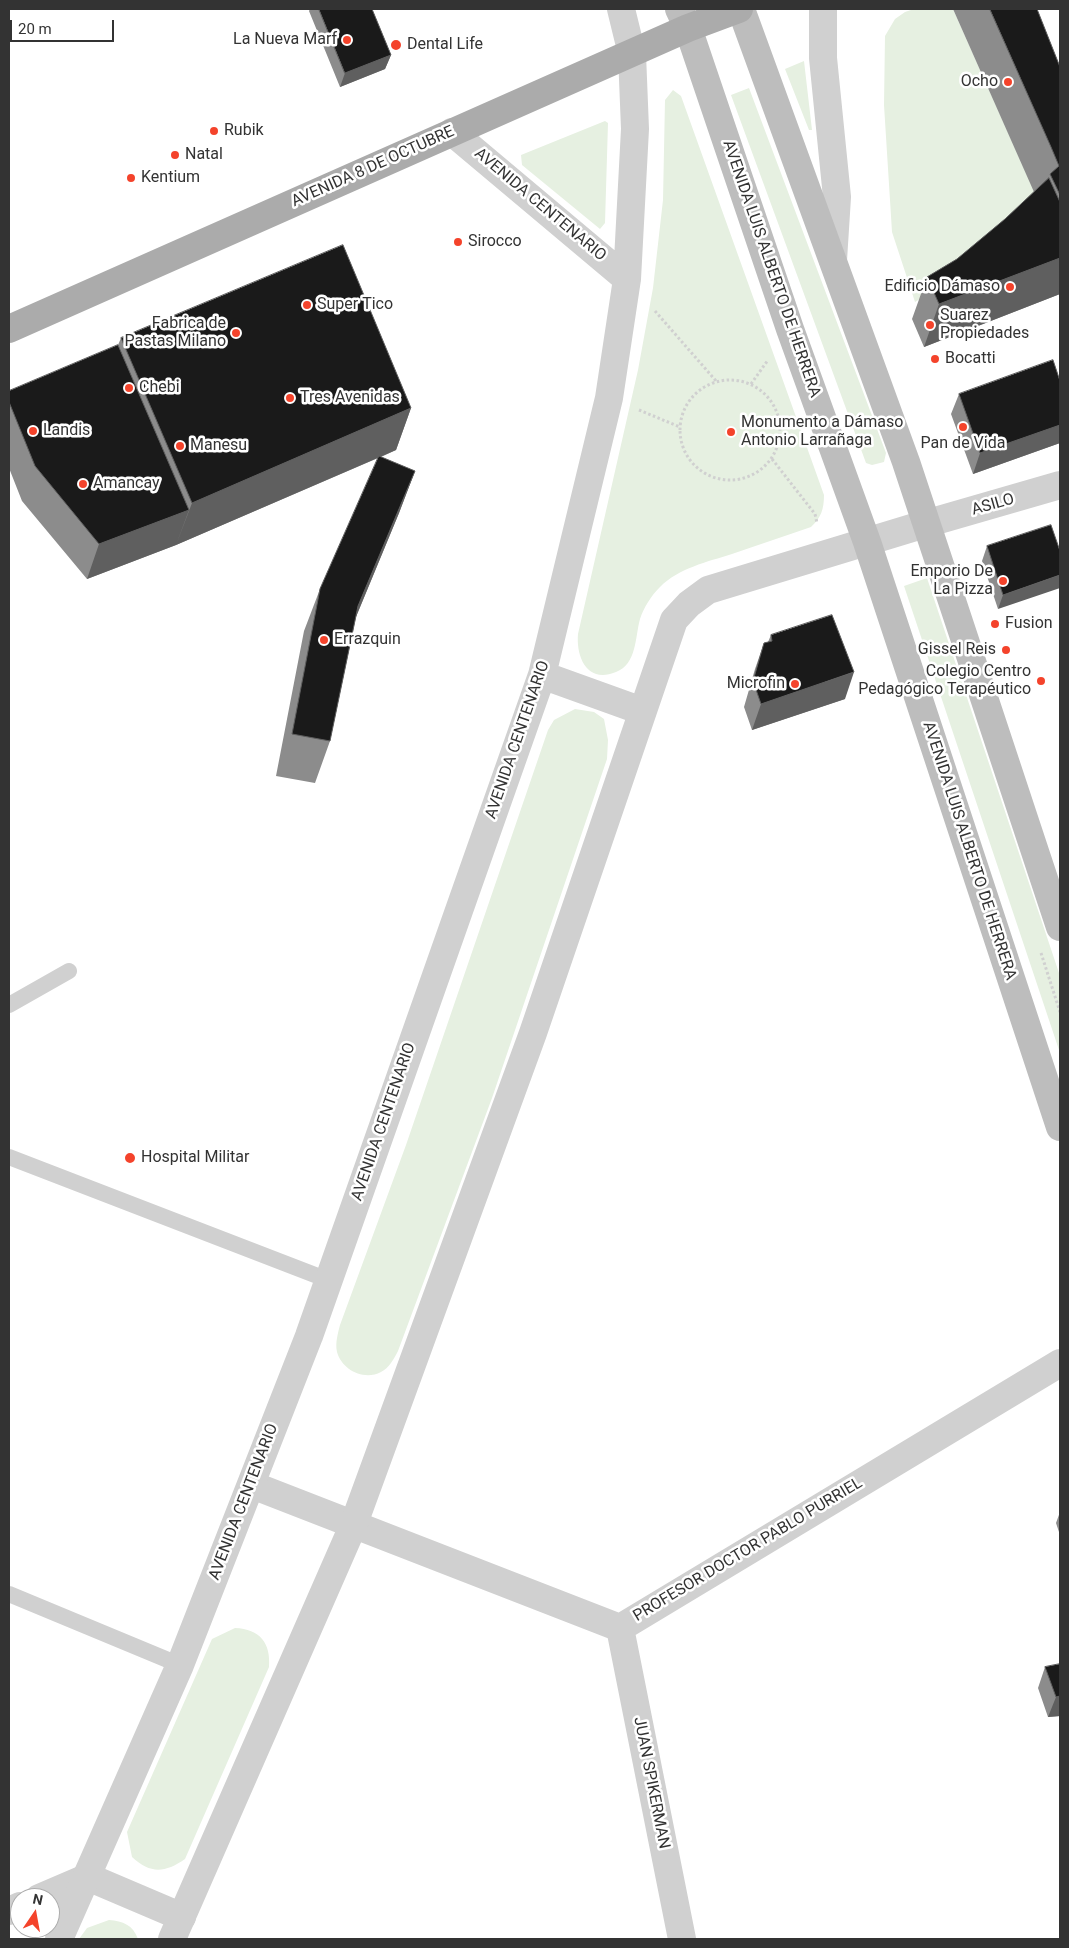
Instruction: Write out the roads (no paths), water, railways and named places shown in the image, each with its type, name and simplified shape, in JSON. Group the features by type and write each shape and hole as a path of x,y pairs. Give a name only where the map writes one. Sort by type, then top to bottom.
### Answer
{"main road":[{"name":"AVENIDA 8 DE OCTUBRE","path":"9,329 632,54 684,18 740,9"},
{"path":"740,9 906,462 1060,927"},
{"name":"AVENIDA LUIS ALBERTO DE HERRERA","path":"684,18 790,329 867,542 1060,1127"}],"street":[{"path":"621,9 632,54"},
{"path":"823,9 823,58 837,196 833,260"},
{"name":"AVENIDA CENTENARIO","path":"59,1939 180,1665 252,1485 328,1280 542,675 609,398 627,279 634,129 632,54"},
{"name":"AVENIDA CENTENARIO","path":"452,132 627,279"},
{"name":"ASILO","path":"925,524 1060,485"},
{"path":"60,1889 88,1877 177,1928 353,1526 532,1033 674,620 688,604 708,590 925,524"},
{"path":"542,675 642,711"},
{"name":"PROFESOR DOCTOR PABLO PURRIEL","path":"252,1485 353,1526 620,1628 1060,1363"},
{"name":"JUAN SPIKERMAN","path":"620,1628 682,1939"}],"lane":[{"path":"9,1005 69,971"},
{"path":"9,1157 328,1280"},
{"path":"9,1594 180,1665"}],"place":[{"name":"La Nueva Marf","path":"347,40"},
{"name":"Dental Life","path":"396,45"},
{"name":"Ocho","path":"1008,82"},
{"name":"Rubik","path":"214,131"},
{"name":"Natal","path":"175,155"},
{"name":"Kentium","path":"131,178"},
{"name":"Sirocco","path":"458,242"},
{"name":"Edificio Dámaso","path":"1010,287"},
{"name":"Super Tico","path":"307,305"},
{"name":"Suarez Propiedades","path":"930,325"},
{"name":"Fabrica de Pastas Milano","path":"236,333"},
{"name":"Bocatti","path":"935,359"},
{"name":"Chebi","path":"129,388"},
{"name":"Tres Avenidas","path":"290,398"},
{"name":"Pan de Vida","path":"963,427"},
{"name":"Landis","path":"33,431"},
{"name":"Monumento a Dámaso Antonio Larrañaga","path":"731,432"},
{"name":"Manesu","path":"180,446"},
{"name":"Amancay","path":"83,484"},
{"name":"Emporio De La Pizza","path":"1003,581"},
{"name":"Fusion","path":"995,624"},
{"name":"Errazquin","path":"324,640"},
{"name":"Gissel Reis","path":"1006,650"},
{"name":"Colegio Centro Pedagógico Terapéutico","path":"1041,681"},
{"name":"Microfin","path":"795,684"},
{"name":"Hospital Militar","path":"130,1158"}]}
